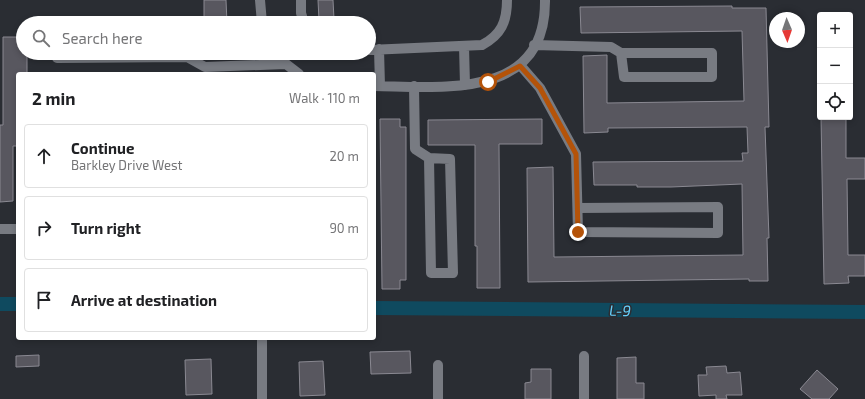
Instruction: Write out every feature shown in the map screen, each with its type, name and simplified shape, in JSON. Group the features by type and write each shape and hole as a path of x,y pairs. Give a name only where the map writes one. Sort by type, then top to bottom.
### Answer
{"street":[{"path":"260,0 261,16"},
{"path":"301,0 302,16"},
{"path":"376,49 482,45 501,31 506,20 507,0"},
{"path":"380,49 377,86 465,85 488,82 520,66 534,45 542,27 545,0"},
{"path":"534,45 611,47 621,53 712,53 712,77 624,77 621,53"},
{"path":"464,46 465,85"},
{"path":"195,60 205,66 286,64"},
{"path":"282,60 296,72"},
{"path":"520,66 540,88 576,154 578,232 718,233 718,207 578,208"},
{"path":"414,86 415,149 429,158 450,159 453,273 430,273 429,158"},
{"path":"0,229 16,229"},
{"path":"262,340 262,399"},
{"path":"584,356 584,399"},
{"path":"438,365 438,399"}],"building":[{"path":"204,0 226,0 227,16 204,16"},
{"path":"318,0 333,0 334,16 319,16"},
{"path":"732,6 732,8 766,8 769,127 765,127 769,238 767,238 768,281 749,281 749,279 528,282 527,168 553,167 554,257 743,255 742,184 671,187 594,185 593,162 743,161 742,153 748,153 747,127 608,128 608,132 584,133 583,56 607,55 607,103 744,101 742,31 581,33 580,7"},
{"path":"3,37 16,37 16,60 27,60 27,72 16,72 16,146 13,146 13,201 0,202 0,125 3,125"},
{"path":"380,119 400,119 400,127 406,127 406,280 400,280 400,289 382,289"},
{"path":"542,119 542,144 499,144 500,288 477,288 477,246 475,246 475,145 428,145 428,120"},
{"path":"821,120 846,120 846,158 865,158 865,179 847,179 848,255 865,255 865,276 848,276 849,283 824,284"},
{"path":"410,351 411,373 371,374 370,352"},
{"path":"39,355 39,366 16,367 16,356"},
{"path":"636,357 636,383 644,383 644,399 617,399 617,358"},
{"path":"211,359 212,394 186,395 185,360"},
{"path":"323,361 325,395 300,396 299,362"},
{"path":"726,366 727,373 740,372 742,395 726,395 727,399 716,399 716,395 699,396 698,375 707,375 706,367"},
{"path":"531,369 551,369 551,399 525,399 525,383 531,382"},
{"path":"817,370 838,389 829,399 812,399 800,389"}],"waterway":[{"name":"L-9","path":"0,304 16,304"},
{"name":"L-9","path":"376,308 865,312"}],"route":[{"path":"488,82 520,66 540,88 576,154 578,232"}]}
